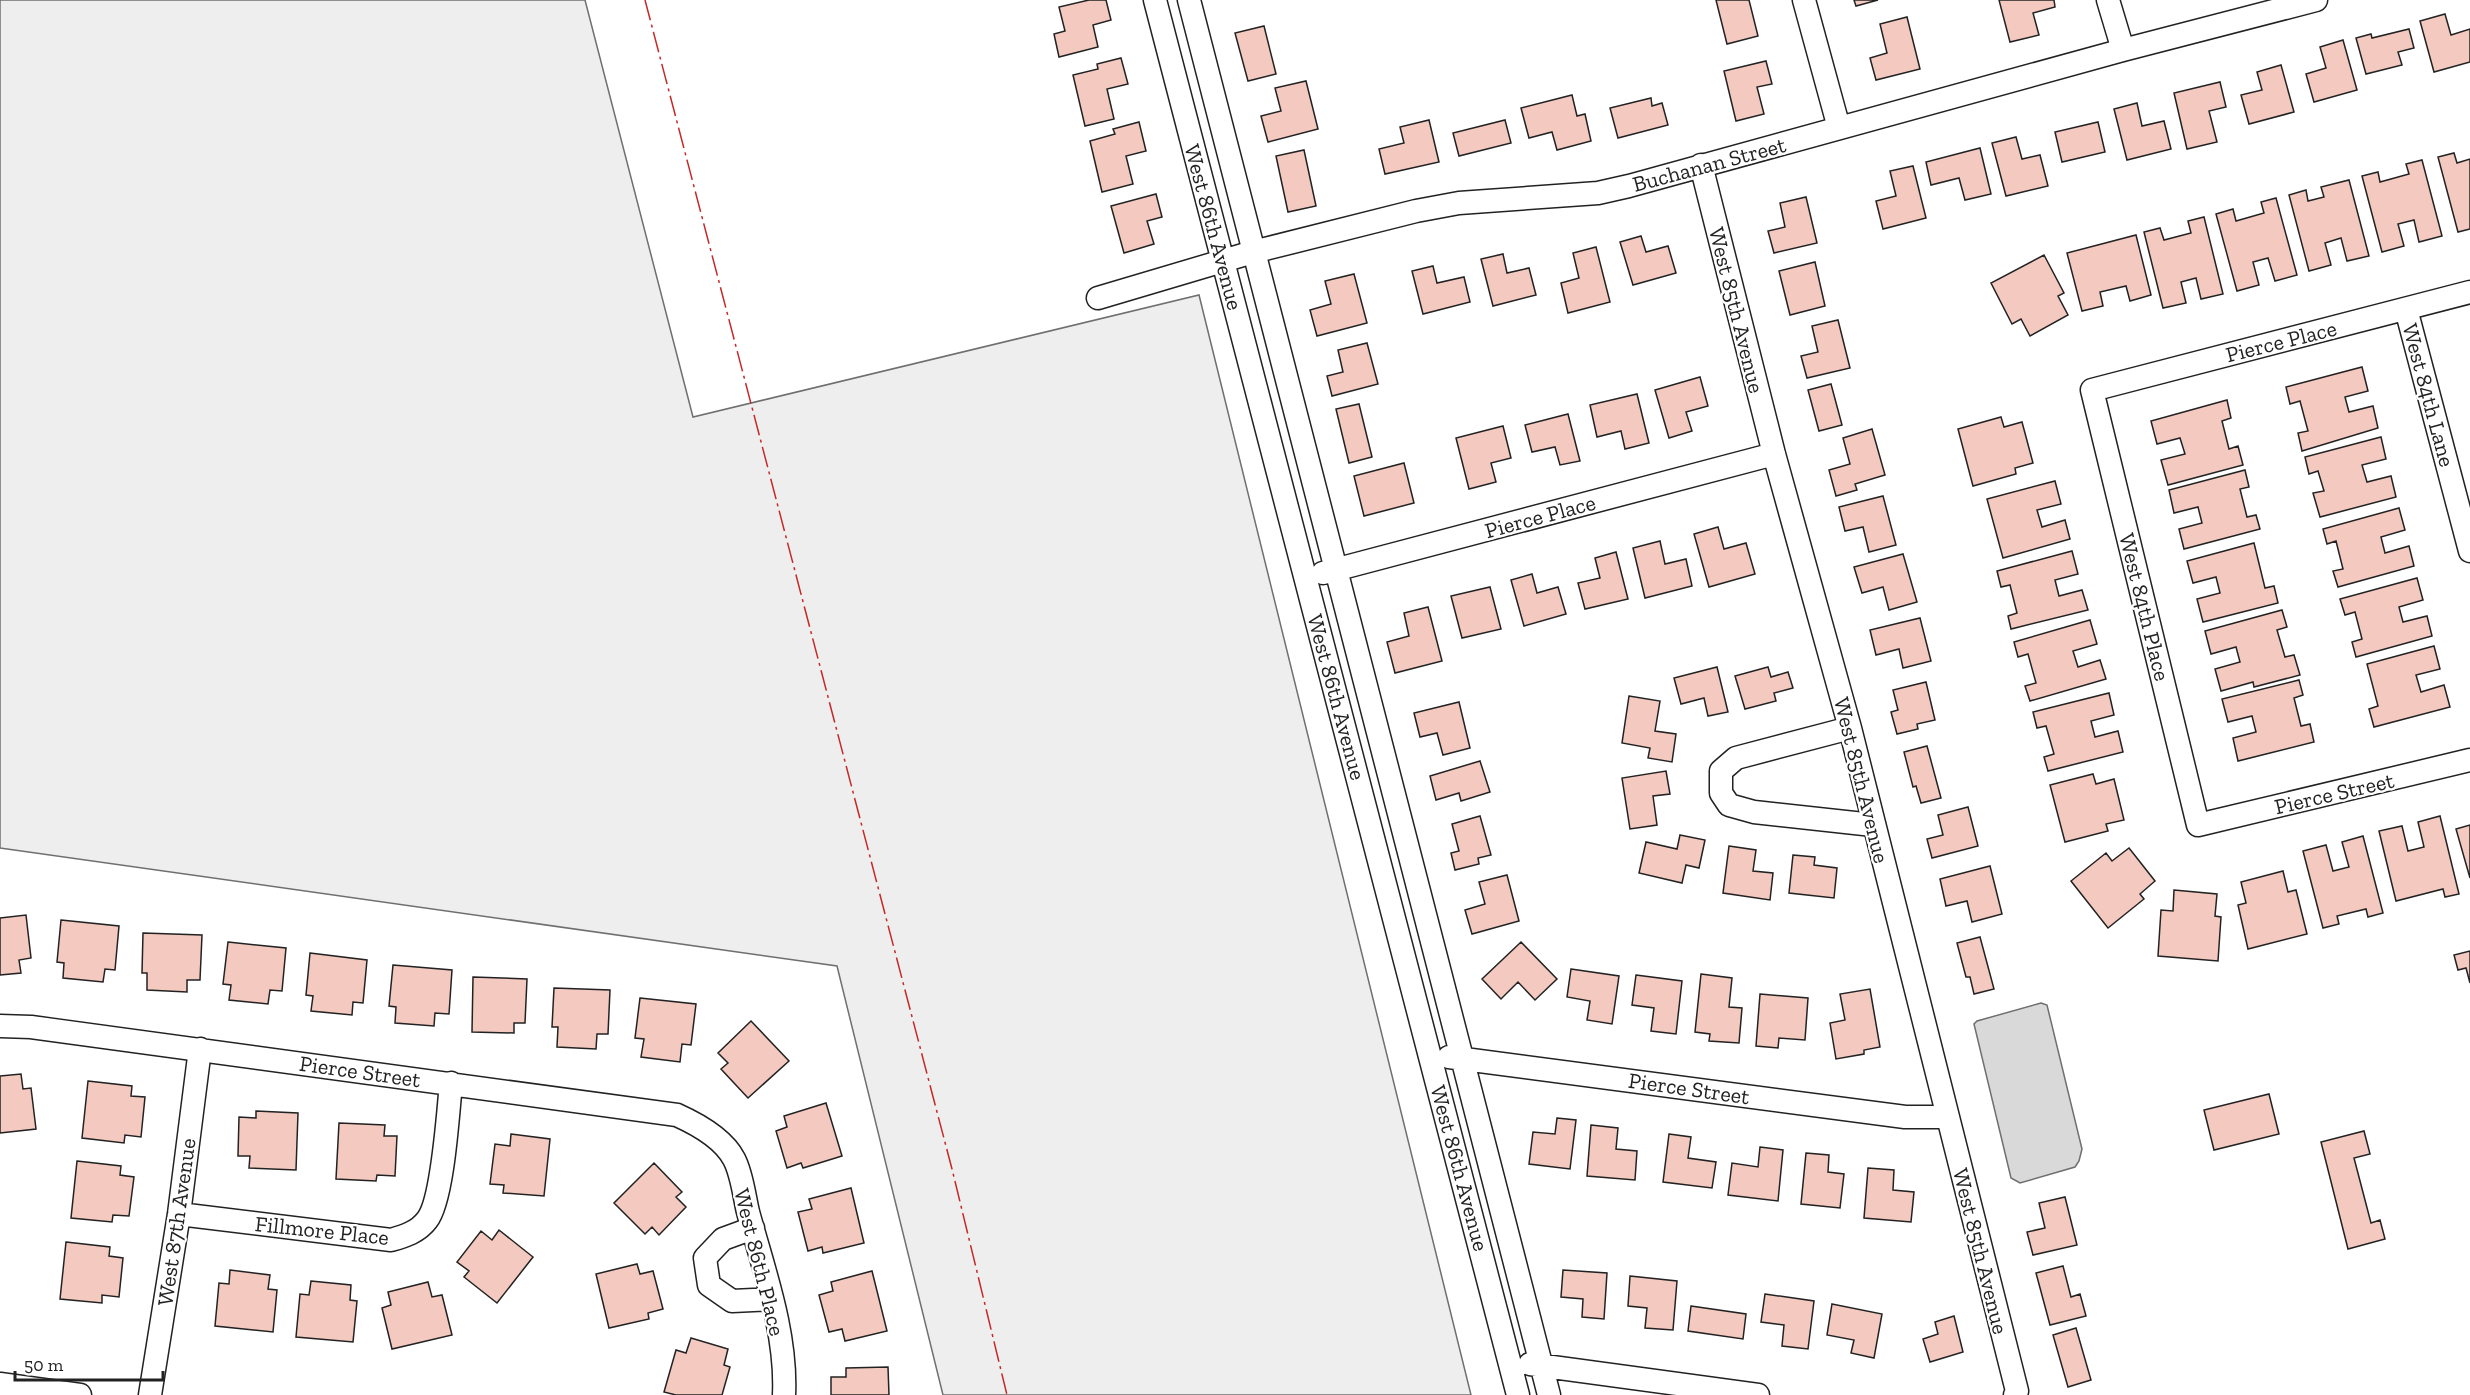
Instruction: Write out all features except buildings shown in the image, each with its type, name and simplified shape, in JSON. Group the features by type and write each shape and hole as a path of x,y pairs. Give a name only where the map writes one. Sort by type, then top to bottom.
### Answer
{"street":[{"name":"West 86th Avenue","path":"1155,0 1518,1395"},
{"name":"West 86th Avenue","path":"1189,0 1549,1395"},
{"path":"1804,0 1839,128"},
{"path":"2108,0 2123,50"},
{"name":"Buchanan Street","path":"1098,298 1253,252 1416,211 1459,203 1598,193 2123,50 2316,0"},
{"name":"West 85th Avenue","path":"1701,165 1774,454 1850,728 2017,1391 2015,1395"},
{"name":"Pierce Place","path":"2092,390 2470,292"},
{"name":"West 84th Lane","path":"2406,309 2470,551"},
{"name":"West 84th Place","path":"2092,390 2198,825"},
{"name":"Pierce Place","path":"1306,578 1774,454"},
{"path":"1850,728 1736,758 1721,771 1721,794 1729,805 1754,812 1873,825"},
{"name":"Pierce Street","path":"2198,825 2470,760"},
{"name":"Pierce Street","path":"0,1026 31,1027 677,1114 714,1136"},
{"name":"West 87th Avenue","path":"150,1395 179,1214 200,1049"},
{"name":"Pierce Street","path":"1431,1054 1905,1117 1947,1117"},
{"name":"Fillmore Place","path":"179,1214 391,1240 413,1233 428,1220 437,1201 452,1083"},
{"name":"West 86th Place","path":"714,1136 734,1158 753,1228 772,1299 786,1368 784,1395"},
{"path":"753,1228 723,1239 705,1258 709,1285 732,1301 772,1299"},
{"path":"1510,1361 1758,1395"},
{"path":"0,1384 80,1395"}],"shaded area":[{"path":"0,0 585,0 693,417 1199,295 1471,1395 943,1395 837,966 0,848"},
{"path":"2041,1003 2047,1005 2082,1149 2075,1167 2020,1183 2011,1178 1974,1024 1977,1021"}],"power":[{"path":"645,0 952,1169 1007,1395"}]}
